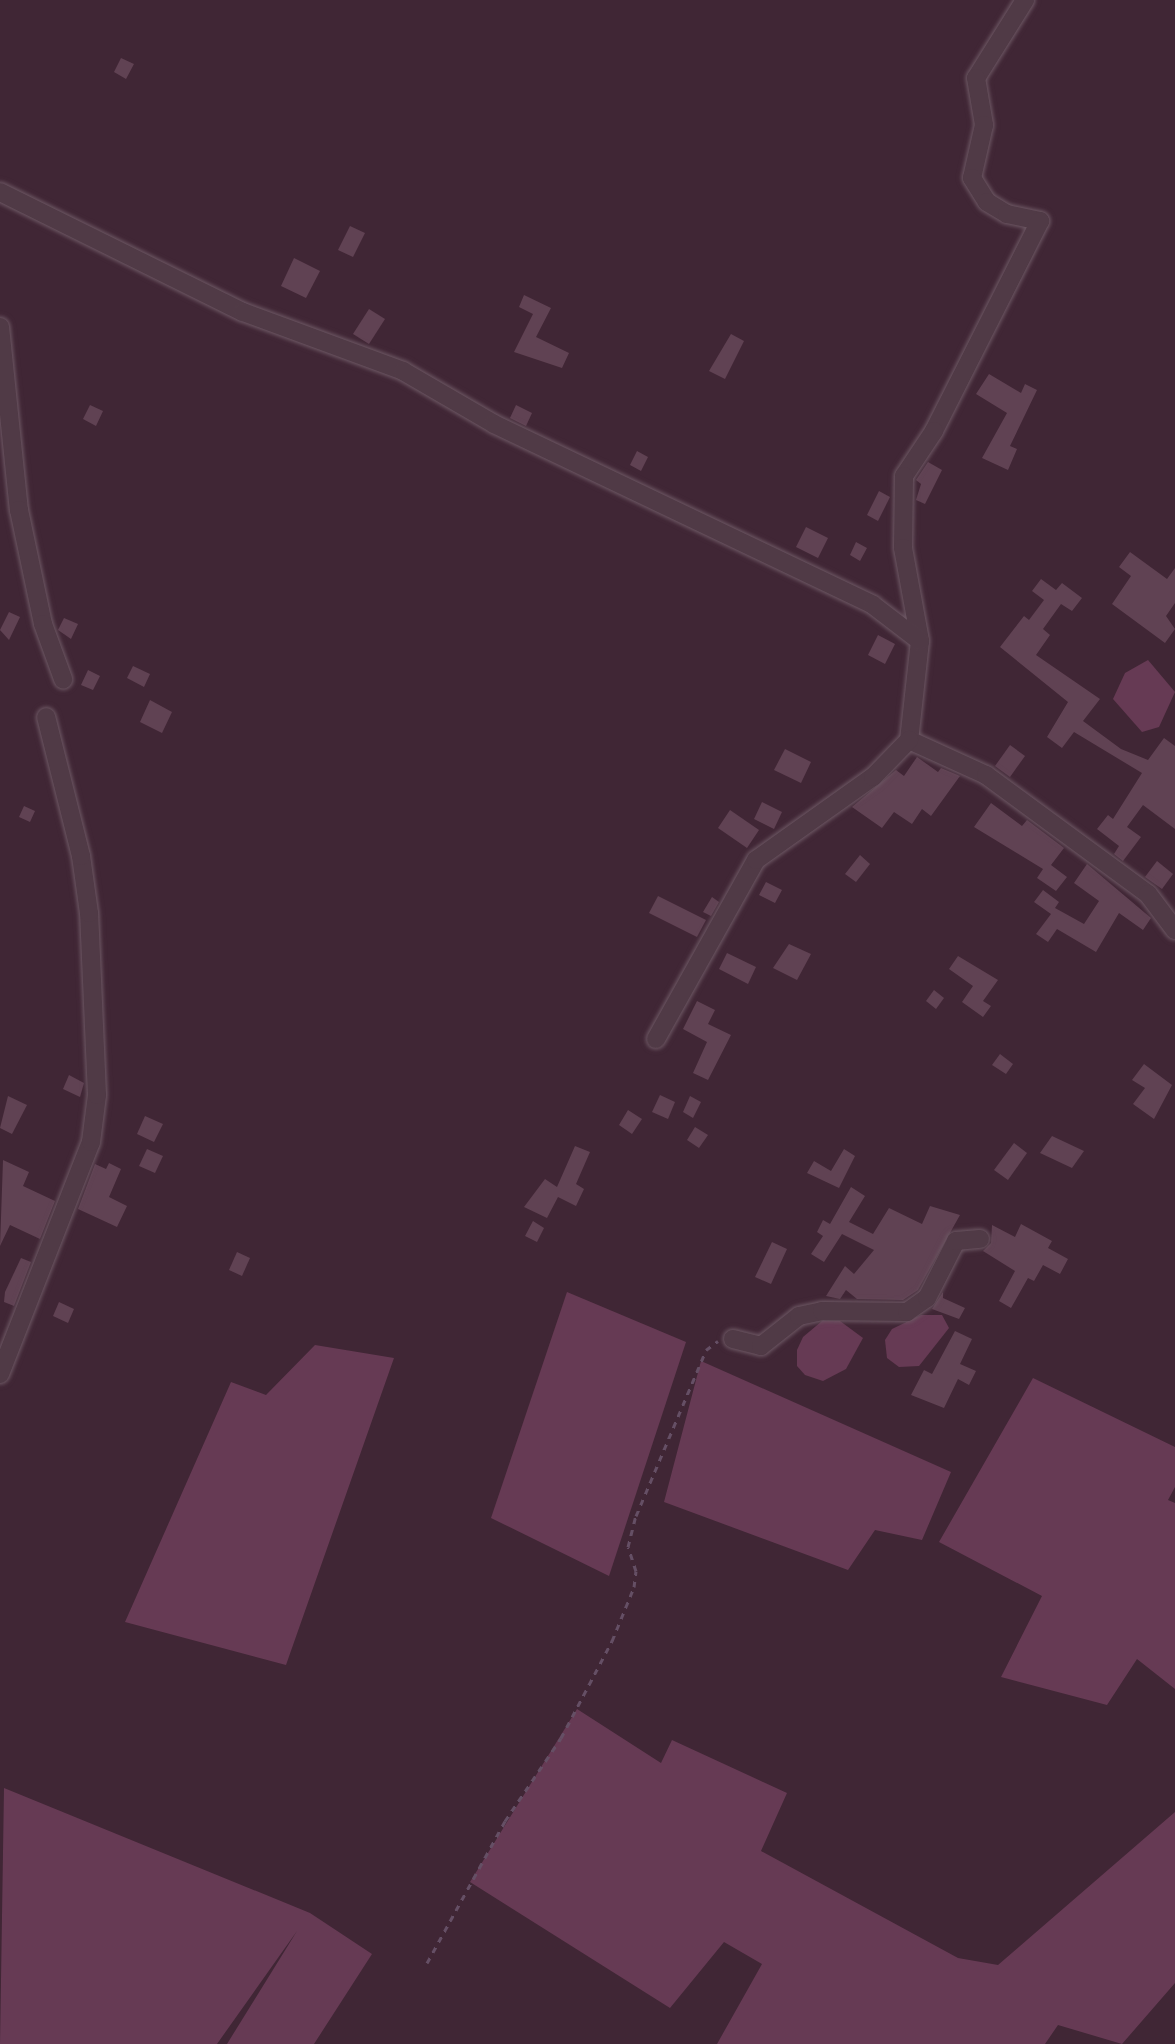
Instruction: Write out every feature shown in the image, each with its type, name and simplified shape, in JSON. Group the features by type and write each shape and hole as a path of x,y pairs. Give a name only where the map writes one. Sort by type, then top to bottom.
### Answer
{"street":[{"path":"656,1039 756,860 873,777 909,740 920,641 903,548 904,476 934,431 1040,221 1007,214 987,202 972,178 984,125 976,78 1025,0"},
{"path":"0,192 243,312 403,371 494,424 873,605 920,641"},
{"path":"0,327 19,510 43,624 63,679"},
{"path":"0,1374 91,1142 97,1095 89,913 81,856 46,717"},
{"path":"909,740 986,775 1148,894 1175,930"},
{"path":"733,1339 761,1346 799,1316 822,1311 907,1312 927,1298 956,1241 980,1239"}],"path":[{"path":"427,1963 505,1821 561,1738 612,1641 634,1587 636,1571 628,1547 636,1516 674,1418 706,1350 721,1339 733,1339"}],"shaded area":[{"path":"1148,660 1175,692 1159,727 1142,732 1113,699 1125,673"},
{"path":"567,1292 686,1342 609,1576 491,1518"},
{"path":"921,1315 942,1315 949,1328 919,1366 899,1367 887,1358 885,1340 892,1329"},
{"path":"822,1321 840,1321 863,1338 846,1369 823,1381 805,1375 797,1366 797,1350 803,1337"},
{"path":"315,1345 394,1358 286,1665 125,1622 231,1382 266,1395"},
{"path":"701,1361 951,1472 922,1540 875,1530 848,1570 664,1502"},
{"path":"1033,1378 1175,1447 1175,1487 1168,1500 1175,1503 1175,1689 1137,1659 1107,1705 1001,1677 1042,1596 939,1542"},
{"path":"577,1709 661,1763 672,1740 787,1793 761,1851 958,1958 998,1965 1175,1812 1175,1983 1122,2044 1058,2025 1045,2044 717,2044 762,1964 724,1942 670,2008 470,1882"},
{"path":"4,1788 310,1913 372,1954 314,2044 227,2044 297,1931 217,2044 0,2044"}],"building":[{"path":"121,58 134,64 126,79 114,72"},
{"path":"350,226 365,233 353,257 338,250"},
{"path":"294,258 320,271 306,298 281,286"},
{"path":"524,295 551,308 536,337 569,353 562,368 514,352 533,314 519,307"},
{"path":"369,309 385,319 369,344 353,334"},
{"path":"731,334 744,341 725,379 709,371"},
{"path":"989,374 1021,393 1025,384 1037,390 1010,446 1017,449 1008,470 982,458 1007,413 976,394"},
{"path":"90,405 103,411 96,426 83,419"},
{"path":"516,405 532,413 526,426 510,418"},
{"path":"637,451 648,457 641,471 630,465"},
{"path":"928,462 942,470 925,504 916,500 921,484 916,480"},
{"path":"879,491 890,497 878,521 867,515"},
{"path":"806,527 828,538 818,558 796,547"},
{"path":"856,542 867,548 860,561 850,555"},
{"path":"1130,552 1167,579 1175,568 1175,603 1166,616 1175,629 1165,643 1112,604 1131,576 1119,567"},
{"path":"1041,579 1056,590 1062,583 1082,598 1072,611 1061,604 1043,629 1050,635 1036,655 1100,699 1083,721 1121,749 1148,760 1164,738 1175,746 1175,829 1143,805 1127,827 1141,837 1123,861 1114,854 1119,846 1097,829 1108,815 1113,819 1142,773 1074,732 1062,748 1047,737 1068,702 1000,647 1024,616 1029,620 1044,600 1032,591"},
{"path":"9,612 20,617 9,640 0,630"},
{"path":"64,618 78,624 71,639 58,630"},
{"path":"878,635 895,644 885,664 868,655"},
{"path":"133,666 150,674 144,687 127,678"},
{"path":"88,670 100,676 93,690 81,685"},
{"path":"150,700 172,712 162,733 140,722"},
{"path":"1010,745 1025,756 1010,777 995,766"},
{"path":"785,749 811,762 801,783 774,770"},
{"path":"917,757 938,772 941,768 960,776 931,816 922,809 912,824 894,812 882,828 852,807 896,770 904,776"},
{"path":"762,802 782,812 774,829 754,819"},
{"path":"991,803 1022,826 1027,820 1064,848 1051,865 1067,877 1056,891 1037,878 1043,869 974,827"},
{"path":"24,806 35,811 30,822 19,817"},
{"path":"730,810 759,830 747,848 718,828"},
{"path":"860,855 870,864 856,882 845,874"},
{"path":"1157,861 1173,874 1162,889 1145,877"},
{"path":"1087,864 1151,918 1143,930 1119,913 1096,952 1057,929 1048,942 1036,934 1051,914 1034,902 1043,890 1059,902 1055,908 1084,924 1099,901 1074,883"},
{"path":"766,882 782,890 775,903 759,895"},
{"path":"658,896 706,920 697,937 649,913"},
{"path":"712,897 719,902 711,916 703,912"},
{"path":"789,944 811,954 797,980 773,968"},
{"path":"727,953 756,967 748,984 719,969"},
{"path":"958,956 998,980 983,1001 991,1006 983,1017 962,1002 973,986 949,969"},
{"path":"934,990 944,998 936,1009 926,1001"},
{"path":"697,1001 715,1010 708,1024 731,1035 708,1080 693,1073 707,1042 683,1029"},
{"path":"1000,1054 1013,1064 1006,1074 992,1065"},
{"path":"1144,1064 1172,1085 1154,1119 1133,1104 1145,1088 1132,1080"},
{"path":"69,1075 84,1083 80,1097 63,1089"},
{"path":"660,1095 675,1102 668,1119 652,1112"},
{"path":"8,1096 27,1105 12,1134 0,1128"},
{"path":"690,1096 701,1102 693,1118 683,1112"},
{"path":"628,1110 642,1119 632,1134 619,1125"},
{"path":"145,1116 163,1124 154,1142 137,1134"},
{"path":"695,1127 708,1135 699,1148 687,1140"},
{"path":"1052,1136 1084,1151 1072,1168 1040,1153"},
{"path":"1014,1143 1027,1153 1008,1180 994,1170"},
{"path":"575,1146 590,1152 576,1184 584,1189 576,1206 558,1197 547,1218 524,1207 545,1179 557,1187"},
{"path":"147,1149 163,1156 155,1173 139,1166"},
{"path":"844,1149 855,1156 839,1188 807,1173 814,1161 831,1171"},
{"path":"3,1160 29,1172 23,1186 55,1201 40,1239 10,1225 0,1246"},
{"path":"109,1163 121,1169 109,1197 127,1206 117,1227 78,1209 95,1164 106,1169"},
{"path":"851,1187 865,1196 849,1222 873,1234 889,1208 922,1224 930,1206 960,1215 918,1290 903,1300 857,1299 846,1290 840,1299 826,1296 845,1266 854,1274 874,1250 842,1234 824,1262 811,1254 823,1236 817,1232 823,1220 830,1224"},
{"path":"533,1221 544,1228 537,1242 525,1236"},
{"path":"1021,1224 1052,1241 1048,1248 1068,1259 1060,1274 1043,1265 1034,1281 1028,1278 1011,1308 999,1301 1015,1271 983,1251 991,1243 992,1225 1015,1237"},
{"path":"772,1242 787,1249 771,1284 755,1277"},
{"path":"237,1252 250,1258 242,1276 229,1270"},
{"path":"21,1258 31,1262 14,1306 4,1302 5,1292"},
{"path":"943,1292 943,1298 965,1308 959,1319 932,1309"},
{"path":"59,1302 74,1309 68,1323 53,1316"},
{"path":"955,1331 972,1339 960,1364 976,1371 969,1385 958,1379 944,1408 911,1395 924,1370 932,1374"}]}
